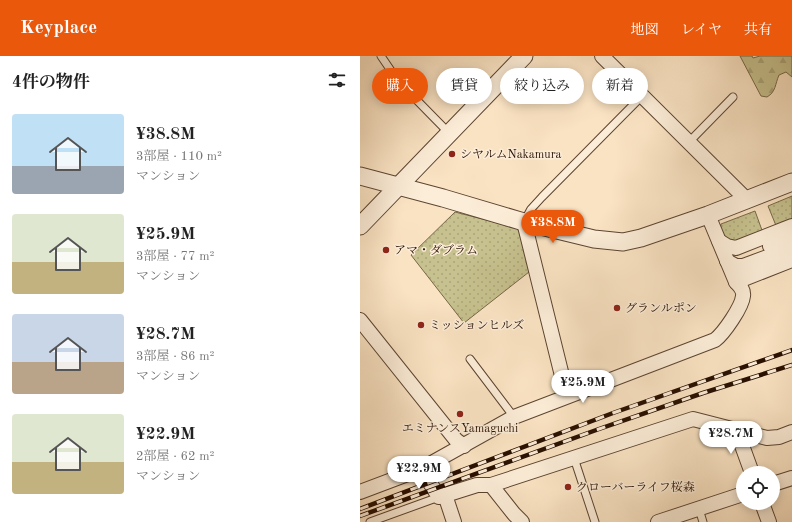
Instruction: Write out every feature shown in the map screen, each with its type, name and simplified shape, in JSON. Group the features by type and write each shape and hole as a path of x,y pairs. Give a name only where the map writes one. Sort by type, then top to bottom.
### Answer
{"street":[{"path":"360,226 524,56"},
{"path":"602,56 614,68"},
{"path":"648,102 747,200"},
{"path":"360,176 443,198 524,222 594,239 623,242 641,238 708,215 792,182"},
{"path":"360,492 421,469 514,417 715,340 725,330 743,296 742,288 736,282 708,215"},
{"path":"524,222 567,396"},
{"path":"723,251 727,246 736,248 792,226"},
{"path":"723,251 732,256 739,257 792,237"},
{"path":"723,251 736,266 743,266 792,248"},
{"path":"736,282 792,260"},
{"path":"360,320 456,440 464,446"},
{"path":"442,496 478,485 491,485 693,419 768,438 779,437 792,432"},
{"path":"736,429 749,466"},
{"path":"421,469 442,496 454,522"},
{"path":"780,482 792,478"},
{"path":"491,485 522,522"},
{"path":"658,522 701,515 736,498"},
{"path":"765,510 769,522"}],"lane":[{"path":"381,56 398,81 449,133"},
{"path":"689,142 733,97"},
{"path":"524,222 531,209 542,197 634,104"},
{"path":"470,359 514,417"},
{"path":"574,458 595,522"},
{"path":"370,522 442,496"}],"green space":[{"path":"740,56 752,56 753,58 760,56 792,56 792,77 786,72 779,75 772,93 767,97 761,96"},
{"path":"792,196 792,221 777,228 768,206"},
{"path":"755,211 763,233 737,242 724,238 720,231 721,224"},
{"path":"455,212 521,229 529,272 464,323 411,255"}],"railway":[{"path":"360,509 613,413 792,350"},
{"path":"360,516 599,429 703,393 792,365"}],"place":[{"name":"シヤルムNakamura","path":"452,154"},
{"name":"アマ・ダブラム","path":"386,250"},
{"name":"グランルポン","path":"617,308"},
{"name":"ミッションヒルズ","path":"421,325"},
{"name":"エミナンスYamaguchi","path":"460,414"},
{"name":"クローバーライフ桜森","path":"568,487"}]}
